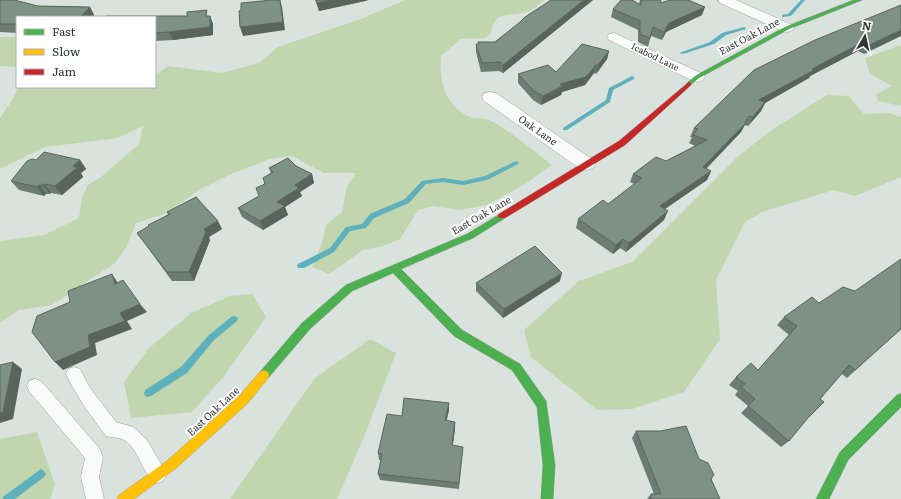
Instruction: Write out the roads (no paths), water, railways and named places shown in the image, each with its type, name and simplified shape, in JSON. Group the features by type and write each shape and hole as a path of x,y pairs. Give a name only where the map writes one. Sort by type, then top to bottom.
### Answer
{"street":[{"path":"725,0 787,28"},
{"name":"East Oak Lane","path":"123,499 171,465 243,400 306,326 349,288 470,236 622,143 697,77 787,28 859,0"},
{"name":"Icabod Lane","path":"614,37 697,77"},
{"name":"Oak Lane","path":"490,97 586,164"},
{"path":"394,268 458,333 516,367 542,405 549,464 547,499"},
{"path":"822,499 844,456 901,399"}],"lane":[{"path":"74,374 84,393 112,430 126,432 133,437 142,448 158,474"},
{"path":"35,386 94,455 90,475 91,486 95,499"}],"waterway":[{"path":"784,16 789,15 803,0"},
{"path":"681,53 712,43 724,34 744,28"},
{"path":"565,129 608,101 611,89 632,78"},
{"path":"301,266 332,250 348,229 364,226 372,216 407,201 424,182 443,180 463,183 487,178 516,163"},
{"path":"148,393 184,370 211,338 234,319"},
{"path":"7,499 41,474"}]}
